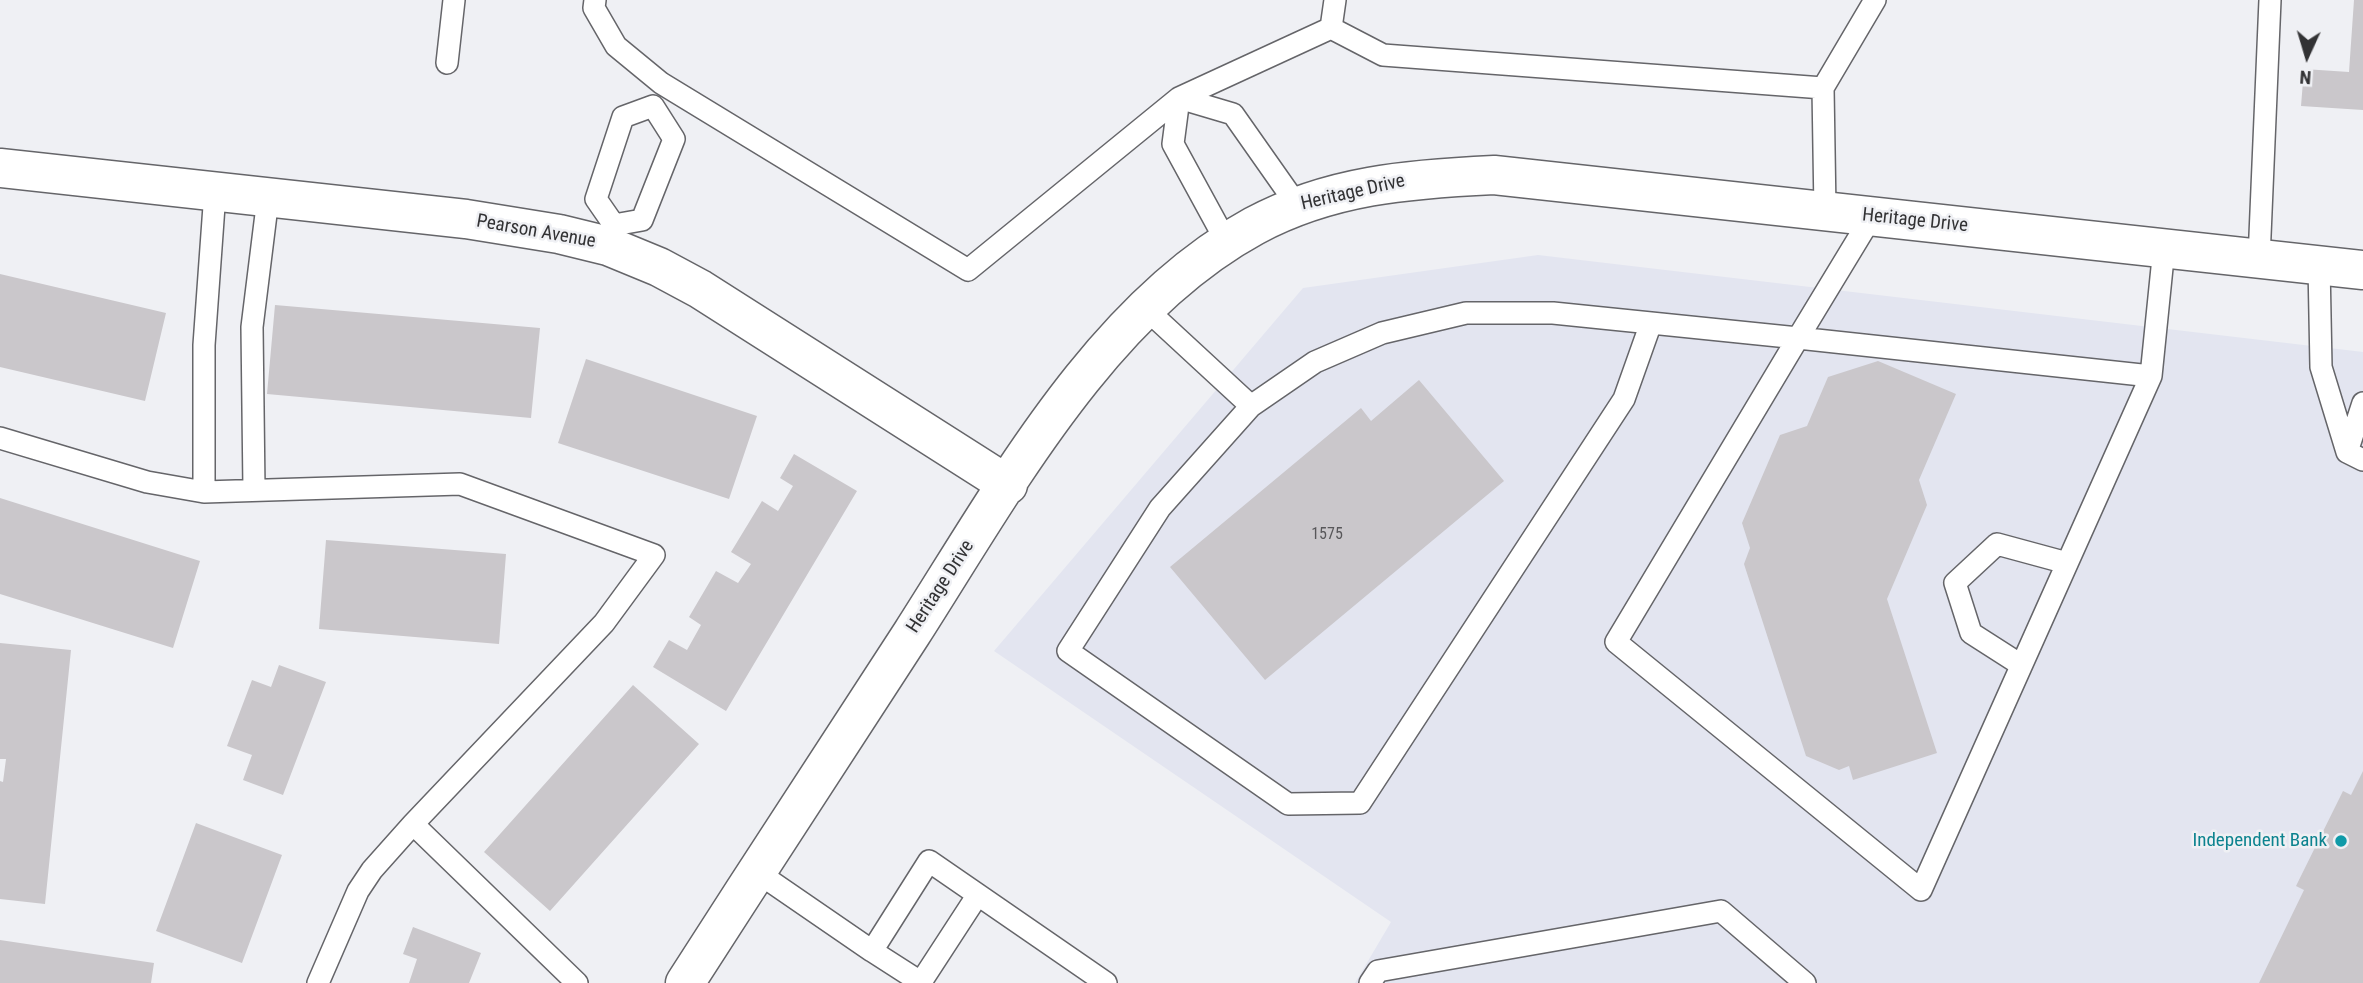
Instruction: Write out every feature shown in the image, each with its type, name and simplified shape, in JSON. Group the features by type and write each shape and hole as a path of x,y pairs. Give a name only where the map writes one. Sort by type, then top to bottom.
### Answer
{"street":[{"name":"Pearson Avenue","path":"0,167 466,219 559,234 611,235 1008,485"},
{"name":"Heritage Drive","path":"685,983 1071,392 1146,309 1184,272 1252,227 1297,205 1324,196 1412,179 1494,174 2363,270"}],"lane":[{"path":"447,63 454,0"},
{"path":"596,0 594,8 616,46 661,83 968,270 1179,98 1331,28"},
{"path":"1331,28 1335,0"},
{"path":"1825,211 1823,88 1875,0"},
{"path":"2259,259 2270,0"},
{"path":"1331,28 1383,55 1823,88"},
{"path":"653,106 661,83"},
{"path":"1179,98 1233,114 1297,205"},
{"path":"1179,98 1173,144 1227,243"},
{"path":"653,106 674,139 642,220 611,235 596,199 623,117 653,106"},
{"path":"204,492 204,345 215,191"},
{"path":"254,491 252,327 268,198"},
{"path":"1872,216 1616,642 1921,890 2151,376 2164,248"},
{"path":"2319,265 2322,367 2355,456"},
{"path":"1146,309 1251,406"},
{"path":"1651,323 1623,399 1360,803 1288,804 1068,651 1160,508 1251,406 1315,362 1382,333 1466,313 1553,313 1651,323 1798,338 2151,376"},
{"path":"2355,456 2363,403"},
{"path":"0,438 147,482 204,492 460,484 654,555 604,623 372,870 358,891 318,983"},
{"path":"2021,665 1971,633 1955,583 1997,544 2067,564"},
{"path":"413,824 576,983"},
{"path":"872,951 929,861 1106,983"},
{"path":"757,872 921,983 978,896"},
{"path":"1370,983 1378,971 1721,911 1800,982"}],"shaded area":[{"path":"1538,255 2363,352 2363,983 1355,983 1391,922 994,651 1303,288"}],"building":[{"path":"2354,0 2363,0 2363,110 2301,106 2304,69 2349,72"},
{"path":"0,274 166,313 145,401 0,367"},
{"path":"275,305 540,328 531,418 267,394"},
{"path":"586,359 757,416 729,499 558,443"},
{"path":"1878,361 1956,394 1919,480 1927,505 1887,599 1937,753 1853,780 1849,766 1839,770 1806,756 1744,564 1750,548 1742,523 1780,435 1807,426 1828,377"},
{"path":"1419,380 1504,481 1265,680 1170,567 1361,408 1371,421"},
{"path":"794,454 857,491 726,711 653,667 669,640 687,650 701,625 689,617 716,571 738,583 751,564 731,552 762,501 778,511 793,486 780,478"},
{"path":"0,498 200,561 173,648 0,594"},
{"path":"326,540 506,554 499,644 319,629"},
{"path":"0,643 71,650 45,904 0,899 0,781 3,782 6,759 0,759"},
{"path":"279,665 326,682 283,795 243,780 252,755 227,746 252,680 271,687"},
{"path":"633,685 699,744 550,911 484,852"},
{"name":"Independent Bank","path":"2363,771 2363,983 2259,983 2304,890 2296,886 2343,791 2351,795"},
{"path":"196,823 282,855 242,963 156,931"},
{"path":"413,927 481,953 469,983 409,983 417,959 403,954"},
{"path":"0,940 154,963 151,983 0,983"}],"place":[{"name":"Independent Bank","path":"2341,841"}]}
